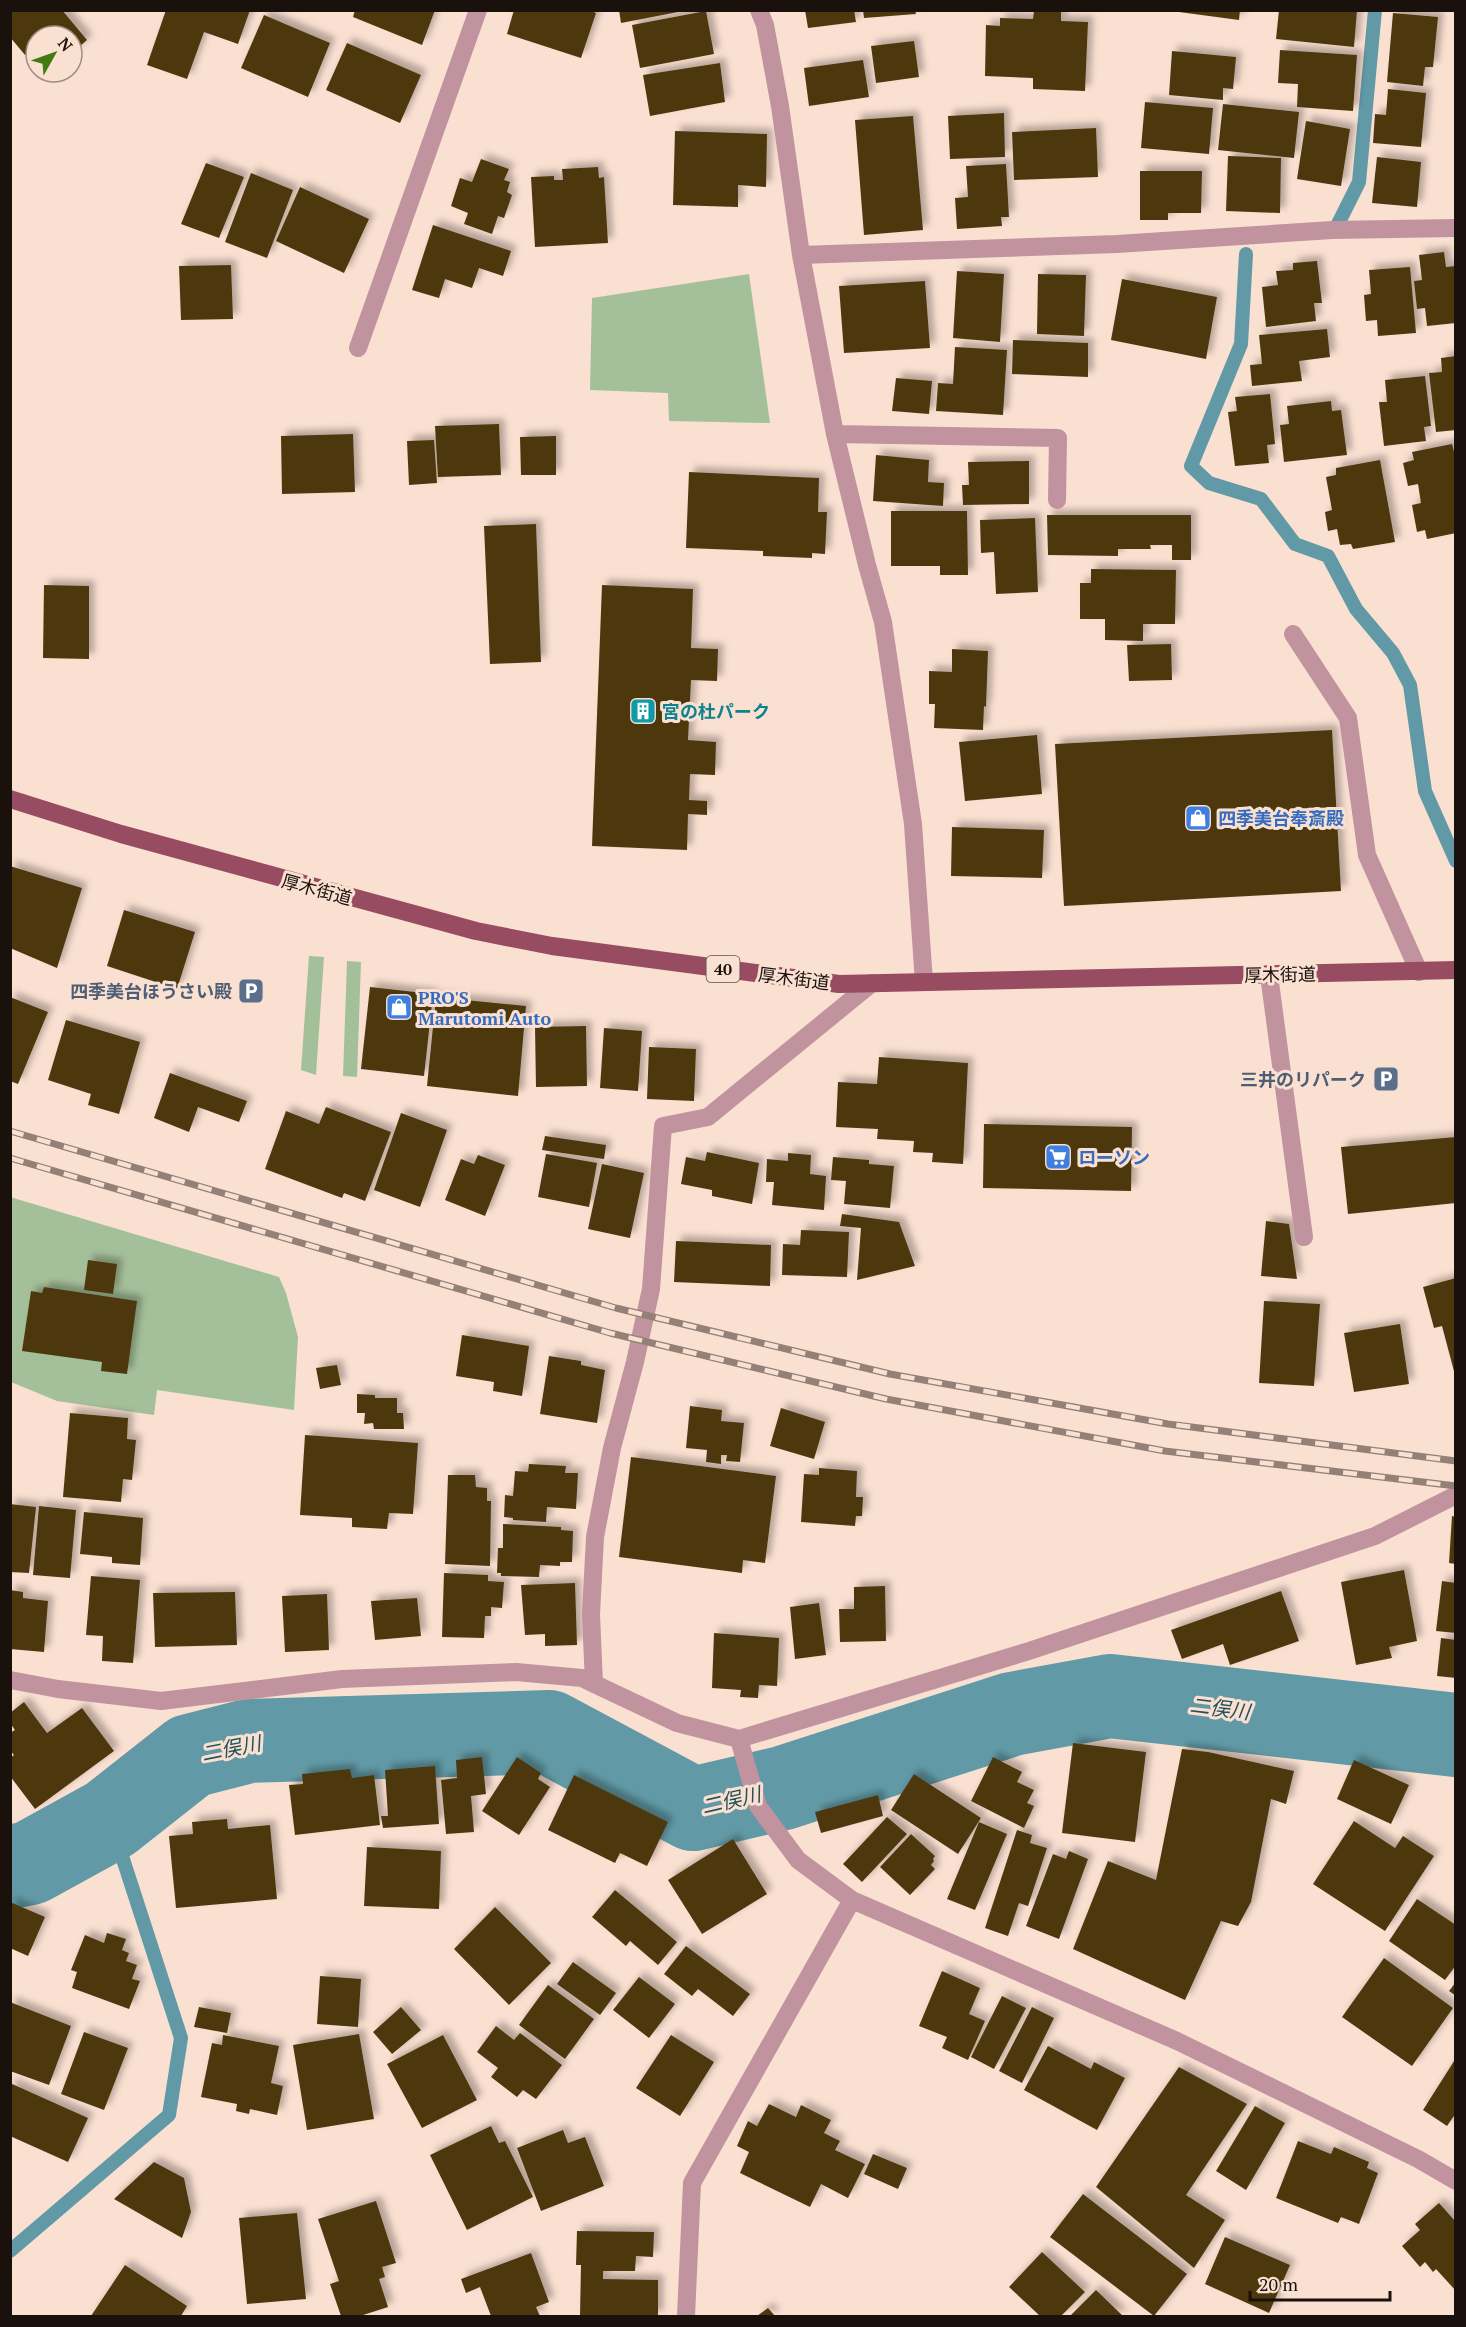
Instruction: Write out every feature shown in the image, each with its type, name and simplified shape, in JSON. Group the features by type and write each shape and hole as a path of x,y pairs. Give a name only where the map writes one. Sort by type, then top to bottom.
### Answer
{"main road":[{"name":"厚木街道","path":"10,799 121,834 476,932 552,946 839,984 1455,970"}],"street":[{"path":"358,348 478,10"},
{"path":"759,10 765,25 783,124 801,255 835,434 883,622 914,824 924,982"},
{"path":"801,255 1117,244 1332,231 1455,228"},
{"path":"835,434 1058,438 1057,500"},
{"path":"1293,634 1348,718 1367,855 1419,972"},
{"path":"1269,975 1304,1237"},
{"path":"594,1684 591,1614 595,1537 612,1448 636,1362 651,1289 663,1126 708,1117 872,983"},
{"path":"10,1680 58,1689 161,1701 342,1679 516,1672 582,1678 678,1723 739,1738 1029,1651 1376,1536 1455,1495"},
{"path":"739,1738 758,1806 798,1860 852,1900 1177,2042 1418,2159 1455,2181"},
{"path":"686,2316 692,2183 852,1900"}],"green space":[{"path":"749,274 770,423 669,421 668,393 590,390 592,298"},
{"path":"309,956 324,957 316,1075 301,1070"},
{"path":"347,961 361,962 357,1077 343,1076"},
{"path":"10,1197 279,1277 286,1293 298,1337 294,1410 157,1390 154,1415 57,1401 11,1382"}],"building":[{"path":"10,10 62,10 74,24 24,24 24,54 10,37"},
{"path":"166,10 250,10 238,44 204,32 187,79 147,65"},
{"path":"355,10 435,10 422,45 353,17"},
{"path":"514,10 588,10 596,13 581,58 507,34"},
{"path":"619,10 678,10 678,12 621,23"},
{"path":"805,10 854,10 856,22 808,28"},
{"path":"863,10 915,10 916,14 864,18"},
{"path":"1164,10 1240,10 1239,20"},
{"path":"1279,10 1357,10 1354,47 1276,39"},
{"path":"706,11 714,54 640,68 632,25"},
{"path":"1034,11 1061,12 1061,21 1088,22 1085,91 1033,89 1033,78 985,76 986,25 1000,26 1000,18 1033,19"},
{"path":"1393,13 1438,17 1433,67 1425,67 1423,86 1387,82"},
{"path":"264,15 330,43 308,97 241,68"},
{"path":"914,41 919,77 876,83 871,46"},
{"path":"347,43 421,75 400,123 326,90"},
{"path":"1280,50 1357,55 1353,111 1297,107 1298,84 1278,83"},
{"path":"1172,51 1236,57 1233,89 1223,88 1223,100 1169,95"},
{"path":"863,60 869,97 809,106 804,68"},
{"path":"720,63 725,102 650,116 643,75"},
{"path":"1388,89 1426,93 1421,147 1373,143 1375,114 1386,115"},
{"path":"1145,102 1213,108 1209,154 1141,148"},
{"path":"1223,104 1299,112 1294,158 1218,150"},
{"path":"1004,113 1005,157 950,159 948,116"},
{"path":"913,116 923,230 864,235 855,120"},
{"path":"1306,121 1350,129 1341,186 1297,179"},
{"path":"1096,128 1098,177 1014,180 1012,132"},
{"path":"675,131 767,134 766,187 738,185 738,207 673,205"},
{"path":"1228,156 1281,158 1280,213 1226,211"},
{"path":"1377,157 1421,162 1417,207 1372,203"},
{"path":"481,159 509,169 504,180 510,182 507,192 512,195 504,218 498,216 492,234 464,224 468,213 451,206 460,178 472,182"},
{"path":"206,163 244,177 219,238 181,224"},
{"path":"1006,164 1009,217 1001,217 1002,226 957,229 955,198 968,197 966,166"},
{"path":"598,167 599,178 604,177 608,243 535,247 531,177 554,176 554,180 563,180 562,169"},
{"path":"1140,171 1202,171 1201,213 1168,213 1168,220 1140,220"},
{"path":"251,173 293,190 267,258 225,242"},
{"path":"300,187 369,219 344,273 276,241"},
{"path":"433,225 511,251 503,276 479,268 472,288 445,279 439,298 412,290"},
{"path":"1444,252 1446,267 1456,266 1456,323 1427,326 1425,308 1417,309 1414,281 1422,280 1419,255"},
{"path":"1317,261 1322,303 1314,303 1316,321 1266,327 1262,287 1278,285 1276,271 1293,270 1293,263"},
{"path":"231,265 233,319 181,320 179,266"},
{"path":"1410,267 1416,333 1378,336 1377,320 1366,321 1364,295 1371,294 1369,270"},
{"path":"957,271 1004,274 1000,342 953,338"},
{"path":"1038,274 1086,275 1084,336 1037,334"},
{"path":"1122,279 1217,297 1206,359 1111,340"},
{"path":"925,281 930,348 844,353 839,286"},
{"path":"1327,329 1330,357 1299,361 1302,381 1252,386 1250,365 1262,364 1259,335"},
{"path":"1013,340 1088,343 1088,377 1012,374"},
{"path":"955,347 1007,350 1003,415 936,411 938,383 953,384"},
{"path":"1456,356 1456,430 1436,432 1429,373 1442,372 1441,358"},
{"path":"1425,376 1431,426 1424,427 1426,441 1384,446 1379,402 1387,402 1385,380"},
{"path":"896,378 932,381 929,414 892,411"},
{"path":"1270,394 1275,444 1267,445 1269,463 1235,466 1228,412 1237,411 1235,397"},
{"path":"1331,401 1332,411 1341,410 1347,455 1284,462 1280,425 1289,424 1287,406"},
{"path":"499,424 501,475 438,477 435,426"},
{"path":"353,434 355,492 282,494 281,436"},
{"path":"556,436 556,475 521,475 520,437"},
{"path":"434,440 437,483 409,485 407,441"},
{"path":"1452,444 1456,459 1456,533 1427,539 1425,530 1417,532 1412,505 1421,503 1418,484 1408,486 1403,463 1414,460 1412,452"},
{"path":"876,455 929,460 928,482 944,483 943,506 873,501"},
{"path":"1380,460 1395,542 1353,549 1351,544 1340,545 1337,529 1328,531 1325,512 1332,510 1326,477 1336,475 1336,468"},
{"path":"1029,461 1029,504 963,505 962,485 969,485 968,462"},
{"path":"689,472 819,478 818,512 827,512 825,554 812,553 812,558 763,556 763,551 686,548"},
{"path":"891,511 967,511 968,575 940,575 940,566 891,566"},
{"path":"1047,515 1191,515 1191,560 1172,560 1172,545 1150,545 1151,549 1118,549 1118,556 1048,555"},
{"path":"1035,518 1038,592 996,594 994,552 981,553 980,520"},
{"path":"536,524 541,662 490,664 484,526"},
{"path":"1091,569 1176,570 1175,624 1143,624 1143,641 1105,640 1105,619 1080,619 1080,583 1091,583"},
{"path":"44,585 89,586 89,659 43,658"},
{"name":"宮の杜パーク","path":"602,585 693,589 691,648 718,649 717,681 691,680 688,740 716,742 715,775 690,774 689,800 707,801 707,815 688,814 687,850 592,846"},
{"path":"1171,644 1172,680 1129,681 1127,645"},
{"path":"952,649 988,651 983,730 934,728 935,704 929,704 929,671 952,672"},
{"name":"四季美台奉斎殿","path":"1332,730 1341,891 1064,906 1055,744"},
{"path":"1037,735 1042,794 965,801 959,742"},
{"path":"952,827 1044,830 1042,878 951,876"},
{"path":"10,866 82,888 57,968 10,948"},
{"path":"124,910 195,932 177,989 107,966"},
{"path":"370,987 433,994 424,1076 361,1069"},
{"path":"10,997 48,1012 18,1084 10,1081"},
{"path":"436,997 526,1006 518,1096 427,1086"},
{"path":"66,1020 140,1042 119,1114 88,1105 91,1094 48,1080"},
{"path":"586,1026 587,1086 536,1087 535,1027"},
{"path":"604,1028 642,1031 638,1091 600,1088"},
{"path":"649,1047 696,1049 694,1101 647,1099"},
{"path":"879,1057 968,1063 963,1164 932,1162 933,1153 913,1152 914,1141 877,1139 878,1129 836,1127 838,1082 877,1084"},
{"path":"170,1073 247,1101 239,1122 198,1107 189,1132 154,1118"},
{"path":"326,1107 391,1132 365,1201 344,1193 342,1198 265,1169 286,1111 319,1124"},
{"path":"401,1113 447,1130 420,1207 374,1190"},
{"name":"ローソン","path":"984,1124 1132,1127 1131,1191 983,1188"},
{"path":"545,1136 606,1145 604,1159 542,1150"},
{"path":"1456,1137 1456,1203 1348,1214 1341,1147"},
{"path":"707,1152 759,1163 752,1204 712,1196 712,1190 681,1184 686,1157 705,1161"},
{"path":"788,1153 811,1155 810,1174 826,1176 824,1210 772,1205 774,1182 766,1182 767,1159 788,1161"},
{"path":"546,1154 597,1163 589,1207 538,1197"},
{"path":"478,1155 505,1165 485,1216 445,1200 461,1159 474,1164"},
{"path":"833,1157 869,1160 869,1164 894,1166 890,1208 844,1204 846,1181 831,1180"},
{"path":"602,1164 644,1173 630,1238 588,1229"},
{"path":"842,1214 899,1222 915,1266 857,1280 861,1228 840,1226"},
{"path":"1266,1221 1289,1224 1297,1279 1261,1276"},
{"path":"801,1230 849,1232 847,1277 782,1275 783,1244 800,1245"},
{"path":"676,1241 771,1245 770,1286 674,1282"},
{"path":"88,1260 117,1264 113,1294 84,1290"},
{"path":"1456,1278 1455,1375 1442,1326 1434,1328 1423,1287"},
{"path":"44,1287 137,1301 127,1374 101,1371 102,1362 22,1351 31,1291 42,1293"},
{"path":"1264,1301 1320,1304 1314,1386 1259,1383"},
{"path":"1400,1324 1409,1384 1354,1392 1344,1333"},
{"path":"462,1335 529,1346 522,1396 493,1391 494,1382 456,1376"},
{"path":"549,1356 581,1361 581,1365 605,1370 597,1423 540,1414"},
{"path":"337,1365 341,1385 320,1389 316,1368"},
{"path":"357,1394 375,1395 375,1398 397,1398 397,1413 403,1413 404,1429 374,1429 373,1423 364,1424 365,1413 357,1413"},
{"path":"690,1406 722,1410 721,1421 744,1423 740,1462 726,1461 727,1455 721,1455 721,1464 706,1462 707,1450 686,1448"},
{"path":"781,1408 825,1422 814,1459 770,1446"},
{"path":"70,1413 128,1418 127,1439 136,1440 132,1480 123,1479 121,1502 63,1497"},
{"path":"305,1435 418,1443 413,1514 389,1513 387,1529 352,1527 352,1518 300,1515"},
{"path":"631,1457 776,1476 765,1563 743,1560 742,1573 619,1557"},
{"path":"529,1464 566,1466 565,1473 578,1473 576,1509 547,1507 546,1522 513,1520 513,1518 504,1517 505,1495 513,1496 515,1471 528,1472"},
{"path":"819,1468 857,1471 856,1497 863,1497 862,1516 856,1516 855,1526 801,1522 804,1474 819,1475"},
{"path":"448,1475 475,1475 476,1487 487,1488 487,1501 491,1501 490,1566 445,1564"},
{"path":"10,1504 36,1507 29,1573 10,1572"},
{"path":"39,1506 76,1510 70,1578 33,1575"},
{"path":"84,1512 143,1518 140,1565 112,1563 112,1557 80,1554"},
{"path":"1452,1516 1456,1517 1456,1564 1449,1563"},
{"path":"503,1524 561,1527 561,1530 573,1531 572,1562 560,1562 560,1566 540,1565 539,1577 501,1576 501,1573 497,1573 498,1548 503,1548"},
{"path":"1404,1570 1417,1641 1389,1647 1392,1658 1356,1665 1341,1582"},
{"path":"444,1573 488,1575 488,1581 504,1582 502,1608 491,1607 491,1616 485,1616 484,1638 442,1637"},
{"path":"91,1576 140,1580 133,1663 102,1661 103,1636 86,1635"},
{"path":"1442,1581 1456,1583 1456,1633 1436,1631"},
{"path":"575,1583 577,1645 545,1646 545,1634 525,1635 521,1585"},
{"path":"885,1586 886,1641 840,1642 839,1609 854,1609 854,1587"},
{"path":"10,1590 23,1592 23,1598 48,1601 44,1652 10,1649"},
{"path":"1281,1591 1299,1641 1230,1665 1223,1644 1182,1659 1171,1630"},
{"path":"235,1592 237,1645 155,1647 153,1593"},
{"path":"327,1594 329,1650 285,1652 282,1596"},
{"path":"417,1598 421,1636 375,1640 371,1601"},
{"path":"819,1603 826,1655 795,1659 790,1607"},
{"path":"714,1633 779,1638 777,1686 759,1685 758,1698 740,1697 741,1690 712,1688"},
{"path":"1441,1638 1456,1640 1456,1678 1437,1676"},
{"path":"24,1702 47,1733 82,1708 114,1751 35,1809 10,1776 10,1758 14,1755 10,1750 10,1733 15,1730 10,1723 10,1713"},
{"path":"1073,1743 1146,1752 1135,1842 1062,1833"},
{"path":"1182,1749 1208,1752 1294,1771 1286,1804 1271,1799 1251,1902 1238,1926 1221,1921 1185,2000 1073,1949 1108,1861 1156,1880"},
{"path":"482,1757 486,1794 471,1796 474,1832 446,1834 441,1780 457,1778 456,1760"},
{"path":"517,1757 541,1773 538,1779 550,1787 519,1835 482,1811"},
{"path":"993,1757 1022,1772 1017,1782 1034,1790 1027,1803 1034,1806 1024,1828 971,1801"},
{"path":"1354,1760 1409,1785 1391,1824 1337,1799"},
{"path":"435,1766 439,1824 383,1828 381,1816 388,1816 385,1770"},
{"path":"350,1769 352,1778 374,1775 380,1825 295,1835 289,1785 303,1784 302,1774"},
{"path":"914,1774 981,1818 958,1854 891,1810"},
{"path":"574,1775 668,1822 647,1866 620,1853 615,1863 548,1830"},
{"path":"878,1795 883,1816 821,1833 815,1812"},
{"path":"887,1817 907,1834 862,1882 843,1864"},
{"path":"227,1819 228,1829 270,1825 277,1899 176,1908 169,1836 193,1834 192,1822"},
{"path":"1354,1821 1395,1848 1403,1836 1434,1856 1385,1931 1313,1884"},
{"path":"979,1822 1007,1834 975,1910 947,1899"},
{"path":"1017,1830 1032,1835 1030,1843 1047,1848 1028,1906 1019,1903 1008,1936 985,1928"},
{"path":"911,1834 935,1856 931,1865 935,1869 910,1895 880,1867"},
{"path":"733,1839 767,1894 702,1934 668,1880"},
{"path":"367,1847 441,1851 439,1909 364,1906"},
{"path":"1069,1851 1088,1859 1059,1939 1026,1926 1053,1854 1066,1859"},
{"path":"615,1890 677,1942 658,1965 630,1941 626,1946 592,1917"},
{"path":"1417,1899 1456,1925 1456,1965 1445,1980 1389,1941"},
{"path":"10,1902 45,1917 28,1956 10,1948"},
{"path":"495,1907 551,1963 509,2005 454,1949"},
{"path":"107,1933 126,1939 122,1950 129,1953 126,1961 137,1965 132,1979 140,1981 129,2009 72,1988 77,1972 71,1970 85,1935 104,1943"},
{"path":"686,1946 750,1994 733,2016 698,1989 692,1996 664,1974"},
{"path":"1384,1958 1453,2008 1412,2066 1342,2017"},
{"path":"573,1962 616,1993 600,2015 557,1984"},
{"path":"942,1971 980,1988 969,2014 985,2021 968,2060 942,2048 947,2037 919,2026"},
{"path":"320,1976 361,1979 358,2027 317,2024"},
{"path":"639,1977 675,2004 649,2038 613,2010"},
{"path":"1456,1982 1456,1996 1449,1991"},
{"path":"548,1985 594,2019 565,2059 519,2025"},
{"path":"1002,1996 1026,2008 994,2069 971,2057"},
{"path":"10,2002 71,2026 49,2085 10,2071"},
{"path":"199,2007 231,2013 227,2033 194,2027"},
{"path":"401,2007 421,2030 392,2054 373,2032"},
{"path":"1032,2007 1054,2018 1022,2083 999,2071"},
{"path":"496,2026 514,2040 520,2033 562,2065 536,2099 523,2090 517,2097 491,2077 498,2068 477,2052"},
{"path":"84,2032 128,2048 104,2110 61,2094"},
{"path":"359,2034 374,2119 307,2130 293,2045"},
{"path":"223,2035 279,2046 271,2083 283,2086 277,2115 250,2109 249,2114 236,2111 237,2104 201,2097 212,2043 222,2045"},
{"path":"443,2035 477,2100 422,2128 387,2064"},
{"path":"671,2035 714,2062 680,2116 636,2088"},
{"path":"1048,2046 1091,2069 1094,2062 1125,2078 1097,2130 1024,2090"},
{"path":"1456,2058 1456,2113 1447,2126 1423,2110"},
{"path":"1179,2067 1247,2104 1186,2195 1225,2220 1194,2268 1096,2187"},
{"path":"10,2083 88,2118 68,2162 10,2136"},
{"path":"769,2104 796,2117 801,2105 831,2120 824,2133 840,2141 835,2150 865,2164 848,2198 821,2184 810,2207 740,2173 749,2152 737,2146 748,2121 757,2126"},
{"path":"1255,2106 1285,2123 1246,2190 1216,2171"},
{"path":"491,2126 499,2143 505,2141 533,2197 467,2230 430,2155"},
{"path":"563,2130 568,2143 585,2137 604,2186 541,2211 517,2148"},
{"path":"1298,2141 1331,2154 1334,2147 1369,2162 1367,2168 1378,2173 1359,2224 1341,2217 1338,2223 1276,2198"},
{"path":"873,2154 907,2168 898,2189 864,2174"},
{"path":"154,2162 184,2178 191,2212 182,2238 114,2199"},
{"path":"1083,2194 1187,2274 1154,2316 1050,2237"},
{"path":"376,2201 396,2263 382,2267 385,2277 379,2279 388,2307 360,2316 341,2316 330,2284 339,2281 318,2219"},
{"path":"1439,2203 1456,2222 1456,2291 1436,2269 1433,2272 1425,2262 1420,2267 1402,2246 1420,2230 1415,2224"},
{"path":"297,2213 306,2299 247,2304 239,2218"},
{"path":"577,2231 654,2232 653,2257 636,2256 635,2271 603,2271 603,2279 658,2280 658,2316 580,2316 581,2265 576,2265"},
{"path":"1225,2237 1290,2265 1269,2313 1205,2284"},
{"path":"1042,2252 1085,2292 1061,2316 1040,2316 1009,2287"},
{"path":"531,2253 549,2302 536,2307 540,2316 491,2316 480,2287 466,2293 461,2279"},
{"path":"125,2265 187,2306 181,2316 91,2316"},
{"path":"1096,2290 1123,2316 1070,2316"},
{"path":"768,2308 775,2316 757,2316"}],"waterway":[{"path":"1338,224 1359,182 1375,10"},
{"path":"1246,254 1241,344 1191,466 1209,483 1261,499 1295,544 1328,556 1356,609 1393,653 1410,685 1425,791 1456,861"},
{"name":"二俣川","path":"10,1867 30,1863 110,1819 190,1756 249,1741 549,1732 693,1809 783,1788 1012,1714 1110,1696 1456,1735"},
{"path":"10,2251 169,2115 181,2038 110,1819"}],"railway":[{"path":"10,1131 616,1308 890,1374 1168,1424 1456,1461"},
{"path":"10,1158 610,1333 886,1399 1165,1451 1456,1486"}],"place":[{"name":"宮の杜パーク","path":"643,711"},
{"name":"四季美台奉斎殿","path":"1198,818"},
{"name":"四季美台ほうさい殿","path":"251,991"},
{"name":"PRO'S Marutomi Auto","path":"399,1007"},
{"name":"三井のリパーク","path":"1386,1079"},
{"name":"ローソン","path":"1058,1157"}]}
